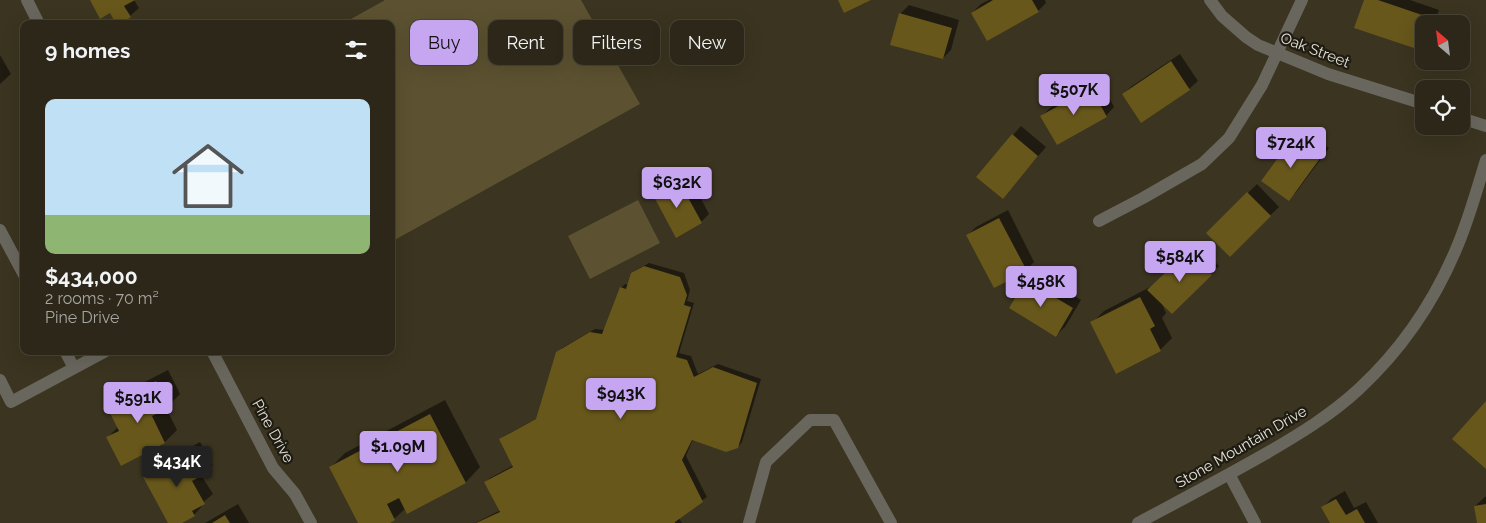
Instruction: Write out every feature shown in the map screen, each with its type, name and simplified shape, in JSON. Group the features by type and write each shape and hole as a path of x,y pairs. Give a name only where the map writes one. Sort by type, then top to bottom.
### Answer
{"street":[{"path":"27,0 38,20"},
{"name":"Oak Street","path":"1210,0 1222,16 1246,37 1277,53 1328,74 1415,101"},
{"path":"1099,221 1202,164 1229,138 1262,85 1302,0"},
{"path":"1470,121 1486,126"},
{"name":"Stone Mountain Drive","path":"1138,523 1309,428 1357,391 1382,367 1405,338 1434,293 1458,246 1486,160"},
{"path":"0,230 20,268"},
{"path":"67,355 74,368"},
{"path":"0,380 11,402 98,355"},
{"name":"Pine Drive","path":"214,355 273,468 295,494 311,523"},
{"path":"749,523 766,462 810,420 834,420 891,523"},
{"path":"1229,474 1255,523"}],"shaded area":[{"path":"385,0 581,0 592,20 573,20 573,65 618,65 640,104 395,240 395,20 349,20"},
{"path":"638,200 660,243 590,279 568,236"}],"building":[{"path":"90,0 135,0 124,6 131,17 126,20 114,20 110,13 100,19"},
{"path":"838,0 871,0 844,13"},
{"path":"993,0 1032,0 1039,12 987,41 971,13"},
{"path":"1364,0 1378,0 1422,15 1415,15 1415,48 1354,28"},
{"path":"899,13 952,28 943,59 890,45"},
{"path":"1171,61 1190,90 1141,123 1122,94"},
{"path":"1091,88 1107,117 1057,145 1040,116"},
{"path":"1012,134 1038,156 1003,199 976,177"},
{"path":"1293,137 1321,157 1289,201 1261,181"},
{"path":"679,181 702,223 676,238 653,195"},
{"path":"1247,192 1271,216 1230,257 1206,233"},
{"path":"999,218 1027,271 994,288 966,235"},
{"path":"1188,251 1212,275 1172,314 1147,290"},
{"path":"644,266 680,277 687,295 684,305 691,307 676,357 687,360 694,377 713,367 757,383 738,448 726,452 692,440 682,460 703,502 675,523 476,523 500,512 484,482 513,467 499,439 536,419 556,352 590,332 602,334 620,287 626,289 631,273"},
{"path":"1026,280 1073,308 1056,337 1009,308"},
{"path":"1140,297 1155,326 1150,329 1161,351 1116,374 1090,322"},
{"path":"156,381 169,408 152,416 165,443 121,466 106,437 119,431 110,413 127,404 123,398"},
{"path":"1486,401 1486,469 1452,439"},
{"path":"430,414 466,483 407,514 399,498 387,504 395,520 390,523 358,523 329,467"},
{"path":"191,450 205,474 192,481 205,504 192,511 195,516 182,523 168,523 143,477"},
{"path":"1336,499 1346,515 1357,509 1365,523 1330,523 1321,507"},
{"path":"1486,504 1486,523 1477,523 1474,506"},
{"path":"225,515 230,523 212,523"}]}
